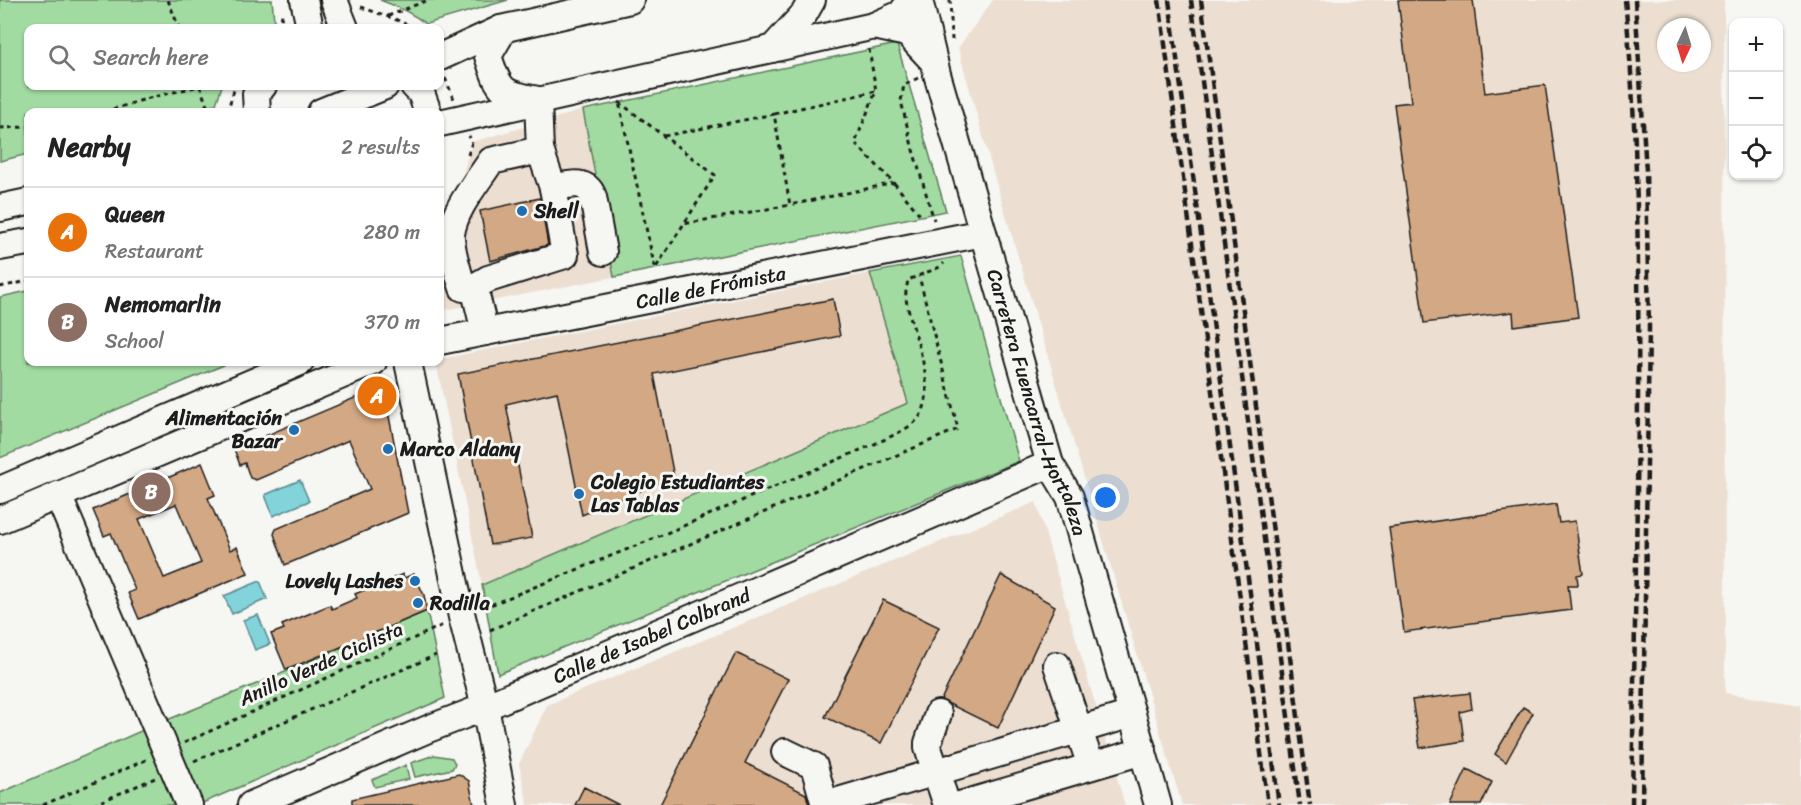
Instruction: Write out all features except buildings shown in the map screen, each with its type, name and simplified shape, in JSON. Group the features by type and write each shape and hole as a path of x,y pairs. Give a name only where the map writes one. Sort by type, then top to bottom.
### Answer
{"street":[{"path":"304,0 309,24"},
{"path":"334,0 343,24"},
{"path":"444,55 501,28 630,0"},
{"path":"772,49 804,14 812,0"},
{"path":"444,122 874,26 901,14 911,0"},
{"name":"Carretera Fuencarral-Hortaleza","path":"919,0 982,233 1050,464 1070,497 1158,805"},
{"path":"874,26 907,33 937,69"},
{"path":"501,28 502,32 488,56 496,81 510,95 538,100"},
{"path":"256,108 256,94 260,90"},
{"path":"331,108 375,90"},
{"path":"418,90 427,108"},
{"path":"538,100 540,150 553,188 565,255 488,279 474,287 463,288 451,235 459,209 491,161 540,150"},
{"path":"553,188 579,184 591,190 603,252"},
{"path":"0,208 24,203"},
{"name":"Calle de Frómista","path":"444,340 982,233"},
{"path":"0,247 24,243"},
{"path":"474,287 485,332"},
{"path":"0,490 291,366"},
{"path":"0,520 364,366"},
{"path":"409,366 462,617 485,707 504,805"},
{"name":"Calle de Isabel Colbrand","path":"251,805 1050,464"},
{"path":"58,495 189,805"},
{"path":"1057,665 1091,766"},
{"path":"938,714 928,743 947,805"},
{"path":"785,752 814,766 825,805 1132,714"},
{"path":"960,805 1143,751"}],"path":[{"path":"168,0 177,24"},
{"path":"386,16 428,0"},
{"path":"950,0 952,42"},
{"path":"490,630 958,429 919,276 940,267 947,260 913,150 902,101 904,85 937,69"},
{"path":"117,108 183,90"},
{"path":"201,90 208,108"},
{"path":"228,108 235,90"},
{"path":"664,136 876,91 855,143 894,183 921,216"},
{"path":"619,102 715,175 683,224 655,269 619,102"},
{"path":"774,114 790,205"},
{"path":"0,128 24,127"},
{"path":"683,224 894,183"},
{"name":"Anillo Verde Ciclista","path":"43,805 171,760 462,617 655,538 906,429 919,418 927,402 921,352 906,297 908,280 919,276"},
{"path":"0,287 24,282"},
{"path":"93,805 171,760 436,655"}],"shaded area":[{"path":"993,0 1724,0 1725,693 1801,705 1801,805 1182,805 958,48"},
{"name":"Shell","path":"583,110 614,277 444,310 444,207 461,180 472,142"},
{"name":"Colegio Estudiantes Las Tablas","path":"870,273 908,403 482,585 437,366 444,366 444,358"},
{"path":"1036,502 1125,805 528,805 519,764 547,705"}],"green space":[{"path":"0,0 272,0 274,20 268,24 24,24 24,90 221,90 216,104 200,108 24,108 24,155 0,161"},
{"path":"380,0 508,0 426,24 404,10"},
{"path":"897,44 946,211 614,277 583,110"},
{"path":"961,256 1019,461 498,674 482,585 908,403 870,273"},
{"path":"24,292 24,366 221,366 0,458 0,297"},
{"path":"427,611 445,698 198,805 162,722"},
{"path":"150,727 182,805 0,805 0,793"},
{"path":"434,755 452,758 455,764 452,769 415,777 411,763"},
{"path":"406,765 409,779 375,787 372,780"}],"water":[{"path":"300,480 309,501 273,516 265,495"},
{"path":"260,581 267,599 232,614 224,596"},
{"path":"258,615 270,644 255,650 243,620"}],"railway":[{"path":"1159,0 1268,805"},
{"path":"1169,0 1279,805"},
{"path":"1191,0 1300,805"},
{"path":"1201,0 1310,805"},
{"path":"1625,0 1635,148 1638,297 1632,805"},
{"path":"1635,0 1646,171 1649,328 1642,805"}],"place":[{"name":"Shell","path":"522,211"},
{"name":"Queen","path":"377,396"},
{"name":"Alimentación Bazar","path":"294,430"},
{"name":"Marco Aldany","path":"388,449"},
{"name":"Nemomarlin","path":"151,492"},
{"name":"Colegio Estudiantes Las Tablas","path":"579,494"},
{"name":"Lovely Lashes","path":"415,581"},
{"name":"Rodilla","path":"418,603"}]}
